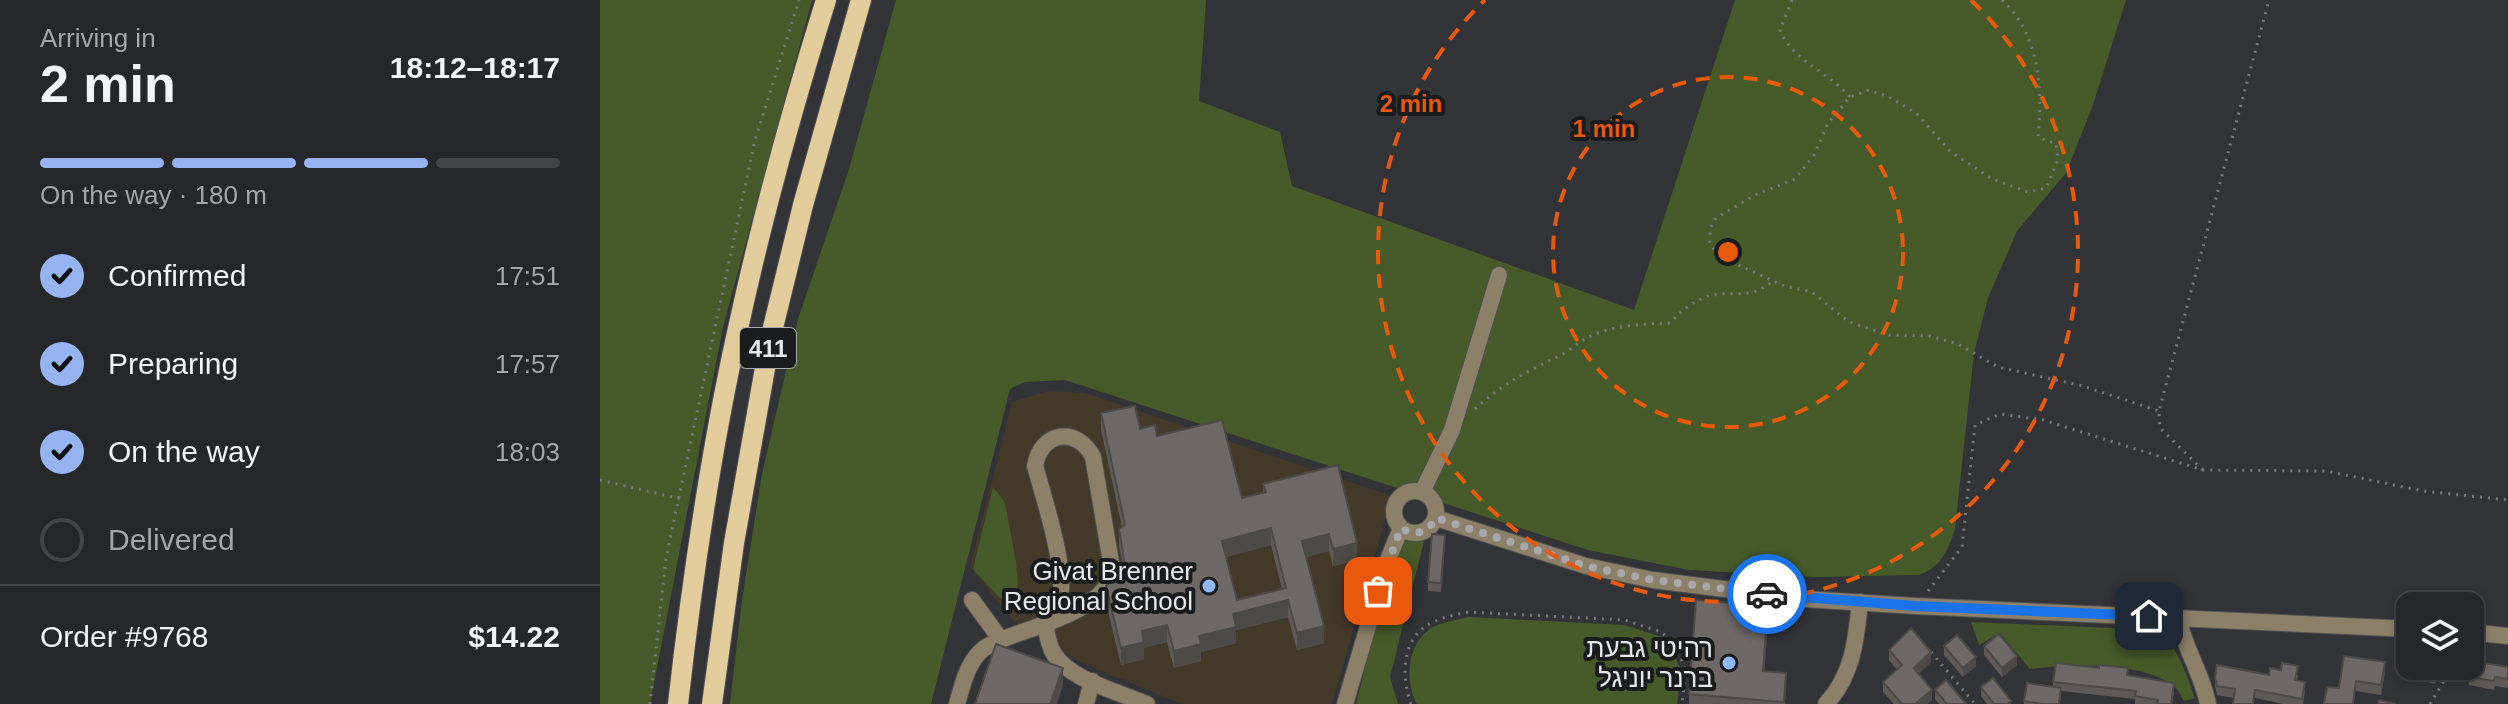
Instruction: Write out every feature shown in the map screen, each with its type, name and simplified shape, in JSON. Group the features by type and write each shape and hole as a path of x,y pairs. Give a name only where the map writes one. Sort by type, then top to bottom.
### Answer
{"main road":[{"name":"411","path":"678,704 701,538 737,333 771,196 826,0"},
{"name":"411","path":"712,704 734,543 770,340 811,176 861,0"}],"street":[{"path":"1422,492 1452,430 1499,275"},
{"path":"957,704 963,681 979,653 995,643 1045,623 1095,600 1104,592 1113,574 1093,457 1088,447 1076,439 1061,436 1037,452 1035,466 1060,569 1061,591 1045,623 1051,650 1074,673 1147,704"},
{"path":"1422,492 1435,504 1436,518 1427,529 1414,533 1401,528 1394,516 1396,503 1405,493 1422,492"},
{"path":"1436,518 1586,566 1653,580 1804,599 2396,628"},
{"path":"1345,704 1387,562 1401,528"},
{"path":"972,600 995,643 1033,661"},
{"path":"1826,704 1836,694 1851,666 1860,602"},
{"path":"2178,617 2182,638 2203,682 2208,704"},
{"path":"2484,633 2508,636"},
{"path":"1086,704 1092,681"}],"path":[{"path":"650,704 666,558 755,140 799,0"},
{"path":"1792,0 1780,30 1786,46 1839,84 1850,97"},
{"path":"2002,0 2010,7 2026,34 2037,64 2040,84 2038,137 2056,144 2058,160 2046,188 2028,192 1992,179 1950,151 1916,113 1889,97 1869,90 1850,97 1828,123 1814,155 1795,179 1739,203 1716,218 1710,228 1710,242 1717,255 1772,280 1812,292 1849,322 1889,335 1929,336 1958,344 1998,367 2083,386 2159,411"},
{"path":"2203,470 2160,428 2159,411 2269,0"},
{"path":"1452,430 1501,385 1564,354 1586,338 1616,328 1670,323 1682,310 1707,297 1751,294 1772,280"},
{"path":"1915,606 1962,547 1975,425 2000,414 2043,420 2203,470 2326,471 2423,491 2508,500"},
{"path":"600,480 681,499"},
{"path":"1411,704 1405,687 1404,667 1414,638 1427,625 1444,617 1468,612 1625,620 1661,632 1675,644 1686,671 1682,704"},
{"path":"1923,644 1975,704"},
{"path":"2430,704 2445,680"}],"shaded area":[{"path":"1048,391 1085,393 1392,496 1332,704 1182,704 1082,663 1013,621 970,567 1012,402"}],"green space":[{"path":"600,0 812,0 723,327 650,704 600,704"},
{"path":"896,0 1206,0 1199,101 1280,132 1292,186 1634,310 1735,0 2126,0 2093,105 2066,173 2017,231 1988,298 1974,353 1955,529 1943,557 1927,572 1919,575 1818,577 1689,570 1588,550 1065,380 1025,382 1010,389 931,704 730,704 742,600 762,474 798,319 849,169"},
{"path":"993,487 1005,503 1016,562 1018,585 1011,610 973,569"},
{"path":"1405,537 1412,540 1425,537 1390,677 1398,704 1356,704 1391,567"},
{"path":"1469,617 1624,625 1659,636 1671,647 1681,671 1677,704 1417,704 1409,674 1417,643 1431,628"},
{"path":"1971,622 2158,630 2176,653 2195,698 2184,701 2173,685 2158,677 2123,668 2064,666 2030,669 2000,633 1979,645"}],"building":[{"path":"1135,406 1140,429 1155,425 1157,436 1222,420 1242,498 1266,492 1263,484 1338,465 1357,543 1333,549 1329,534 1302,541 1324,626 1297,633 1288,600 1233,614 1236,627 1199,636 1201,644 1174,651 1167,625 1142,631 1144,642 1121,648 1106,586 1127,578 1119,529 1125,525 1101,413","holes":["1271,528 1286,588 1237,600 1222,541"]},
{"path":"1432,534 1445,535 1441,583 1428,582"},
{"name":"רהיטי גבעת ברנר יוניגל","path":"1696,600 1768,606 1763,671 1786,673 1784,702 1689,694"},
{"path":"1911,628 1931,652 1914,668 1932,690 1915,704 1902,704 1883,682 1902,665 1889,650"},
{"path":"1999,634 2017,656 2002,668 1984,646"},
{"path":"1957,635 1976,657 1963,668 1944,646"},
{"path":"996,644 1063,668 1050,704 975,704"},
{"path":"2344,656 2385,662 2381,685 2356,681 2353,704 2324,704 2327,687 2339,688"},
{"path":"2056,663 2128,668 2127,675 2174,683 2171,704 2157,704 2158,700 2135,696 2136,691 2053,682"},
{"path":"2282,663 2298,666 2295,680 2305,682 2302,699 2255,690 2253,704 2233,704 2235,689 2217,686 2217,665 2269,675 2270,668 2281,670"},
{"path":"2484,663 2508,667 2508,679 2495,677 2494,681 2484,679"},
{"path":"1993,678 2011,701 2007,704 1994,704 1981,687"},
{"path":"1946,680 1966,704 1947,704 1935,690"},
{"path":"2027,683 2061,688 2059,704 2024,701"}],"way so far":[{"path":"1378,591 1401,528 1407,532 1421,532 1436,518 1586,566 1653,580 1767,594"}],"place":[{"name":"Givat Brenner Regional School","path":"1209,586"},
{"name":"רהיטי גבעת ברנר יוניגל","path":"1729,663"}],"route":[{"path":"1767,594 1915,606 2149,616"}]}
